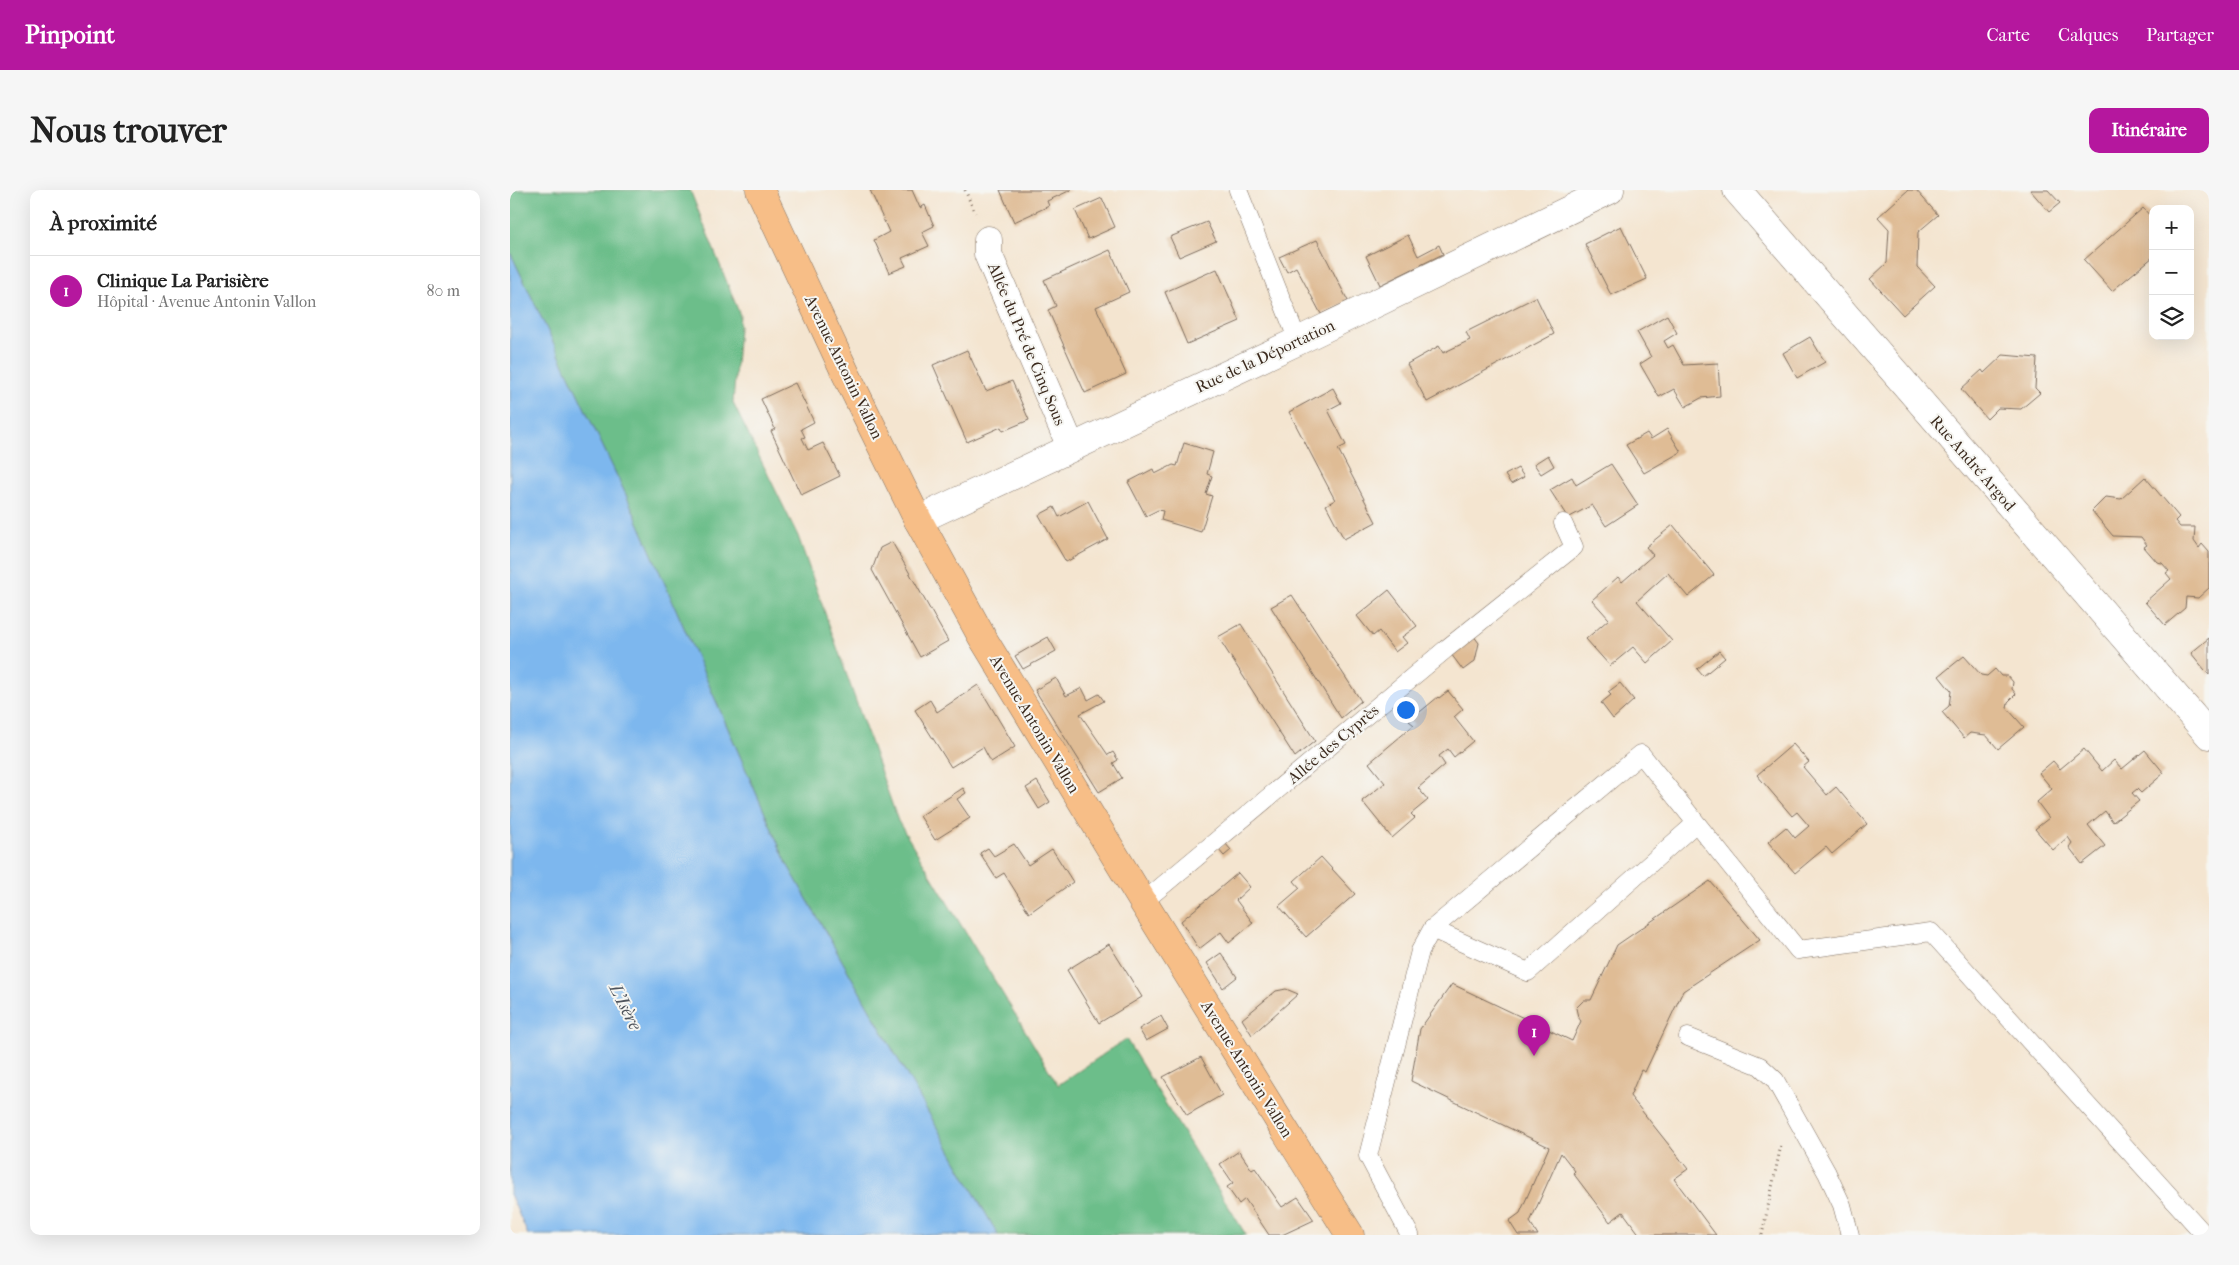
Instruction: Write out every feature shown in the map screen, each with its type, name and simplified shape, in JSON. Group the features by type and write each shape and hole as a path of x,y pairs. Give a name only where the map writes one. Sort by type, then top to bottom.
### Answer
{"main road":[{"name":"Avenue Antonin Vallon","path":"760,190 846,374 918,520 982,637 1143,902 1350,1235"}],"street":[{"name":"Rue de la Déportation","path":"918,520 1298,341 1610,190"},
{"name":"Rue André Argod","path":"1737,190 2209,735"},
{"name":"Allée du Pré de Cinq Sous","path":"988,240 988,254 1071,447"}],"lane":[{"path":"1238,190 1298,341"},
{"name":"Allée des Cyprès","path":"1143,902 1446,650 1574,547 1563,523"},
{"path":"1410,1235 1368,1156 1420,951 1432,929 1641,754 1798,950 1931,932 2205,1235"},
{"path":"1432,929 1528,972 1696,823"},
{"path":"1688,1037 1760,1066 1775,1080 1827,1173 1842,1205 1850,1235"}],"path":[{"path":"1762,1235 1789,1107"}],"green space":[{"path":"510,190 690,190 740,315 733,403 798,536 898,821 1058,1085 1126,1039 1246,1235 998,1235 787,864 627,497 510,252"}],"water":[{"name":"L'Isère","path":"510,252 627,497 787,864 998,1235 528,1235 510,1194"}],"building":[{"path":"870,190 912,190 920,208 925,205 934,226 922,232 929,246 902,258 906,266 889,273 874,240 889,232"},
{"path":"1000,190 1071,190 1047,201 1049,206 1014,222"},
{"path":"1908,190 1916,190 1938,215 1918,232 1917,267 1935,286 1903,315 1870,279 1887,263 1889,229 1878,217"},
{"path":"2030,190 2048,190 2060,203 2049,212"},
{"path":"1102,198 1115,227 1088,239 1075,210"},
{"path":"2143,208 2149,215 2149,260 2112,291 2084,260"},
{"path":"1207,222 1216,241 1179,257 1170,237"},
{"path":"1621,226 1647,279 1611,295 1585,244"},
{"path":"1408,235 1418,256 1439,245 1443,254 1380,285 1366,256"},
{"path":"1317,240 1348,301 1321,314 1296,267 1287,272 1279,257"},
{"path":"1110,250 1129,292 1096,307 1126,374 1085,393 1048,310 1056,306 1044,280"},
{"path":"1217,269 1240,321 1187,344 1165,292"},
{"path":"1536,297 1554,334 1427,402 1407,364 1439,346 1443,353 1470,340 1466,332"},
{"path":"1667,315 1677,333 1664,341 1668,348 1673,345 1684,365 1718,363 1720,396 1701,398 1685,407 1674,389 1659,397 1640,364 1651,357 1637,332"},
{"path":"1810,337 1825,362 1797,378 1783,353"},
{"path":"967,350 986,391 1012,381 1029,420 1003,431 1001,427 967,442 933,365"},
{"path":"2003,355 2037,358 2035,388 2040,393 2021,409 1998,408 1987,419 1961,389 1982,370 1984,373"},
{"path":"795,383 814,422 801,429 805,437 802,438 808,450 823,443 840,476 801,495 771,431 775,429 761,399"},
{"path":"1333,388 1341,403 1328,410 1346,445 1338,449 1376,522 1344,539 1326,505 1335,500 1289,412"},
{"path":"1667,429 1681,452 1644,473 1626,445 1647,433 1651,439"},
{"path":"1184,443 1213,452 1207,474 1212,476 1206,494 1212,496 1201,532 1161,520 1163,511 1158,510 1146,516 1128,482 1153,469 1155,474 1173,465 1177,466"},
{"path":"1548,455 1554,466 1541,474 1534,464"},
{"path":"1611,464 1638,505 1606,526 1592,505 1568,518 1550,490 1572,477 1576,485"},
{"path":"1518,468 1524,477 1511,484 1505,475"},
{"path":"2145,477 2179,517 2175,521 2180,527 2195,527 2194,541 2199,548 2202,544 2209,552 2209,588 2198,598 2186,597 2185,608 2165,625 2145,602 2171,579 2166,573 2169,571 2162,563 2157,562 2144,547 2147,545 2141,537 2113,536 2092,511 2106,497 2121,499"},
{"path":"1088,501 1108,539 1066,562 1039,515 1054,507 1059,517"},
{"path":"1673,525 1714,575 1688,597 1668,573 1637,601 1672,641 1647,663 1633,647 1610,666 1586,639 1609,619 1592,600 1618,577 1622,582 1653,555 1646,547"},
{"path":"892,542 948,641 920,657 872,570 880,548"},
{"path":"1389,590 1417,626 1402,637 1407,643 1395,652 1379,631 1373,636 1357,616"},
{"path":"1292,595 1361,701 1341,718 1271,607"},
{"path":"1241,624 1315,741 1295,757 1218,637"},
{"path":"1473,635 1479,643 1475,661 1463,670 1451,654"},
{"path":"1048,637 1056,651 1023,669 1015,656"},
{"path":"2209,638 2209,675 2191,653"},
{"path":"1719,651 1725,658 1703,676 1697,669"},
{"path":"1964,656 1981,675 1987,676 1995,669 2001,676 2008,676 2013,682 2012,689 2016,694 2008,702 2007,708 2024,727 1998,749 1986,735 1970,733 1964,738 1942,712 1949,706 1951,691 1939,676"},
{"path":"1056,678 1066,696 1082,688 1088,700 1099,694 1104,701 1080,714 1108,755 1113,752 1118,760 1113,763 1122,778 1099,792 1035,690"},
{"path":"1620,683 1634,700 1613,719 1601,703 1611,695 1608,692"},
{"path":"978,685 1015,747 991,762 983,747 951,767 915,710 930,700 937,712"},
{"path":"1448,691 1463,709 1454,717 1473,741 1454,757 1448,749 1439,756 1445,765 1418,788 1428,800 1411,814 1415,818 1392,838 1362,801 1385,783 1369,763 1414,725 1409,721"},
{"path":"1793,744 1809,762 1803,767 1827,795 1836,787 1867,824 1832,854 1826,847 1795,873 1768,842 1786,827 1795,838 1809,826 1797,812 1792,816 1757,775"},
{"path":"2084,749 2102,771 2114,760 2122,769 2145,750 2164,773 2141,793 2137,789 2132,793 2139,801 2113,822 2105,811 2088,825 2105,846 2082,864 2069,847 2072,843 2068,837 2053,850 2035,829 2049,818 2037,802 2052,789 2039,773 2053,761 2060,769"},
{"path":"1037,781 1050,802 1039,809 1026,788"},
{"path":"963,788 966,793 957,799 970,818 935,840 920,816"},
{"path":"1225,843 1231,850 1224,856 1218,849"},
{"path":"1014,844 1028,865 1052,849 1073,882 1029,913 1004,873 996,878 980,853 988,848 994,856"},
{"path":"1321,857 1355,894 1306,937 1279,906 1300,888 1294,881"},
{"path":"1238,873 1250,887 1236,900 1253,923 1229,943 1221,932 1199,949 1181,921"},
{"path":"1710,881 1760,940 1683,991 1645,1072 1641,1070 1630,1096 1688,1169 1674,1179 1716,1235 1640,1235 1623,1212 1610,1222 1573,1173 1575,1171 1561,1153 1530,1222 1538,1235 1518,1235 1509,1221 1520,1213 1549,1147 1411,1081 1420,1029 1452,984 1572,1041 1581,1021 1576,1008 1584,1000 1591,1000 1617,945"},
{"path":"1109,944 1142,997 1099,1023 1067,970"},
{"path":"1221,953 1237,977 1223,988 1207,963"},
{"path":"1286,989 1298,994 1252,1035 1242,1019 1276,991"},
{"path":"1161,1016 1168,1029 1146,1041 1139,1029"},
{"path":"1201,1057 1222,1095 1187,1115 1163,1077"},
{"path":"1239,1151 1252,1170 1255,1168 1282,1207 1298,1197 1314,1220 1282,1235 1269,1235 1245,1199 1239,1204 1227,1187 1233,1183 1220,1164"}],"place":[{"name":"Clinique La Parisière","path":"1534,1056"}]}
